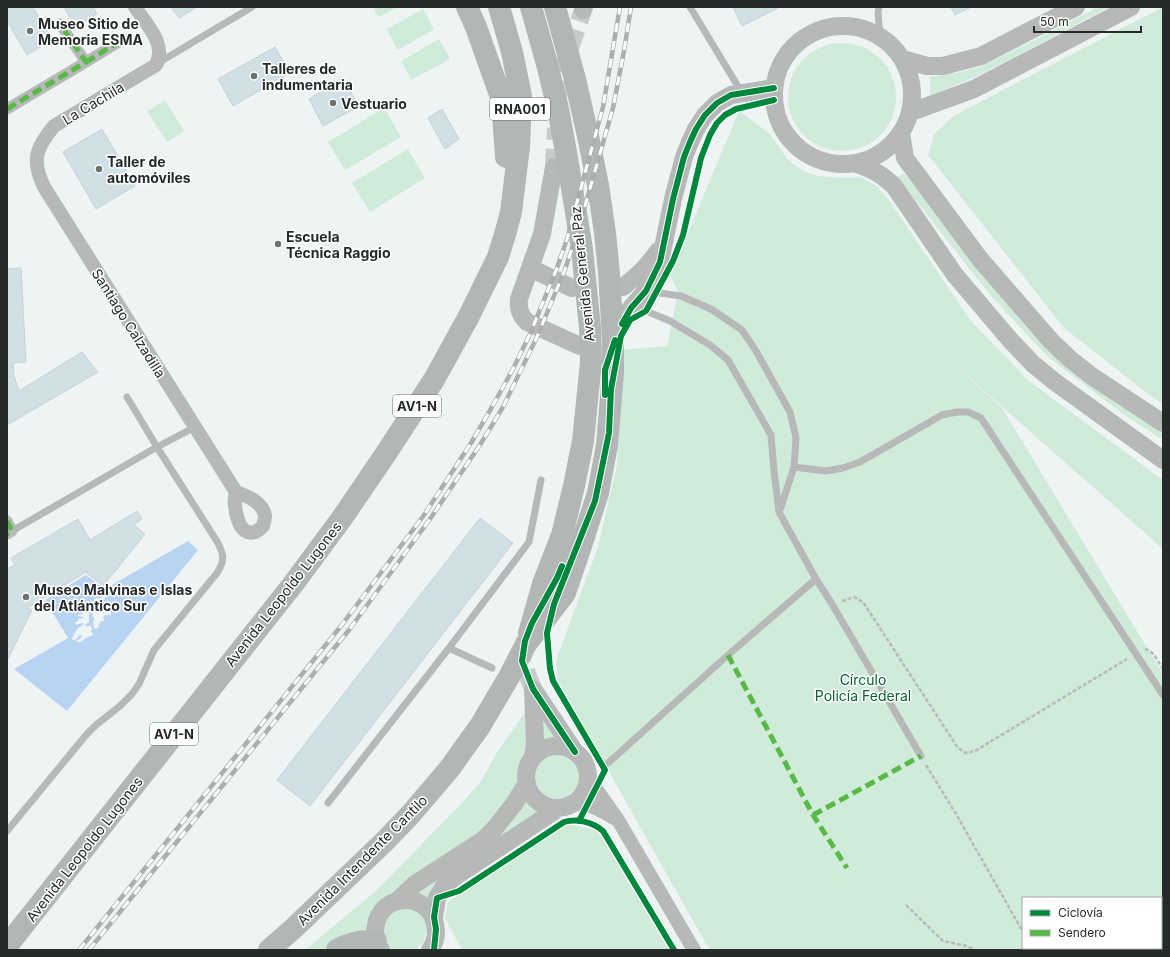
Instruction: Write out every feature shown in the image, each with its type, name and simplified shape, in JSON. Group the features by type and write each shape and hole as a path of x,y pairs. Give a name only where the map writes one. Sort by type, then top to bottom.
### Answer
{"highway":[{"path":"467,7 476,27 502,100 511,212"},
{"name":"RNA001","path":"499,7 512,52 521,96 519,147 511,212"},
{"name":"Avenida General Paz","path":"526,644 543,584 562,535 574,486 582,441 591,362 590,328 582,249 566,152 558,109 547,64 530,7"},
{"name":"Avenida General Paz","path":"526,644 565,593 598,493 607,445 613,373 611,303 605,233 598,185 575,79 555,7"},
{"name":"Avenida Leopoldo Lugones","path":"7,946 289,589 342,518 435,378 469,316 498,257 511,212"},
{"name":"Avenida Intendente Cantilo","path":"269,950 384,842 450,768 480,726 509,677 526,644"},
{"path":"337,950 364,940 379,948"}],"street":[{"path":"135,7 156,38 159,47 159,58 156,65"},
{"path":"906,60 927,66 943,66 981,56 1076,7"},
{"path":"911,112 974,89 1130,7"},
{"path":"60,24 86,62"},
{"path":"842,25 861,28 880,36 895,48 906,60 913,96 911,112 901,133 888,148 872,159 857,164 834,164 815,159 799,149 786,136 778,119 774,100 774,88 779,69 789,51 804,38 822,29 842,25"},
{"path":"7,109 117,43"},
{"name":"La Cachila","path":"39,149 43,139 54,126 156,65"},
{"path":"631,308 646,291 660,262 673,199 684,157 696,129 705,115 717,104 731,95 774,88"},
{"path":"901,133 905,158 980,259 1051,341 1070,359 1093,377 1163,423"},
{"name":"Santiago Calzadilla","path":"39,149 36,160 38,175 44,187 236,492"},
{"path":"857,164 877,172 894,186 954,275 1033,364 1055,382 1163,460"},
{"path":"554,167 542,234 519,299 520,315 527,322 580,346"},
{"path":"622,287 639,274 651,261 664,240"},
{"path":"530,268 572,288"},
{"path":"436,947 434,917 437,898 444,886 456,876 578,799 583,792 587,776 585,767 533,689 535,743 533,757"},
{"path":"575,752 558,746 540,751 533,757 528,765 526,783 534,799 550,807 588,805 618,820"},
{"path":"587,776 618,820 694,950"},
{"path":"379,948 374,929 378,916 386,907 397,901 415,884 483,840 495,828 514,804 526,783"},
{"path":"397,901 412,900 425,906 434,917"}],"lane":[{"path":"156,65 252,7"},
{"path":"690,7 742,93"},
{"path":"879,7 878,13 880,36"},
{"path":"646,291 681,296 711,309 742,330 756,351 790,412 796,438 794,467 779,512"},
{"path":"631,308 670,321 710,345 728,360 771,435 779,512 816,579 921,756"},
{"path":"7,831 96,724 120,706 132,694 139,684 154,650 217,573 221,566 223,558 220,546 127,397"},
{"path":"794,467 826,471 843,468 860,462 942,415 957,412 968,412 981,418 1163,695"},
{"path":"9,529 195,427"},
{"path":"328,802 449,648 529,542 541,480"},
{"path":"608,763 722,660 816,579"},
{"path":"449,648 492,668"}],"path":[{"path":"832,604 854,597 863,602 958,748 966,753 976,751 1145,649 1153,653 1163,669"},
{"path":"921,756 1022,930"},
{"path":"906,905 942,941 967,946 975,950"}],"green space":[{"path":"373,7 399,7 378,17"},
{"path":"1098,7 1109,7 1015,57 964,82 930,95 930,77 980,67"},
{"path":"1163,7 1163,404 1064,328 928,155 934,134 955,115"},
{"path":"423,9 434,30 397,50 387,29"},
{"path":"439,39 450,59 411,80 401,61"},
{"path":"842,43 852,44 872,52 880,59 887,67 895,87 895,107 887,127 880,135 872,142 852,150 842,151 832,150 812,142 804,135 797,127 789,107 788,97 789,87 797,67 804,59 812,52 832,44"},
{"path":"165,100 184,131 167,142 147,111"},
{"path":"384,108 401,137 345,170 328,142"},
{"name":"Círculo Policía Federal","path":"739,111 769,133 788,160 803,171 818,176 844,178 860,177 875,185 886,196 971,321 1029,381 1163,480 1163,549 946,357 1002,408 1163,674 1163,950 710,950 558,681 556,660 598,547 617,465 622,350 667,346 678,292 670,276"},
{"path":"408,149 425,178 370,212 352,183"},
{"path":"904,173 1025,324 1094,385 1163,433 1163,440 1123,414 1048,357 991,296 897,177"},
{"path":"537,707 559,738 549,739 540,744"},
{"path":"526,711 527,752 524,768 514,796 498,817 440,863 383,899 373,908 366,922 366,932 349,936 326,950 305,950 377,890 461,804 481,781 499,749"},
{"path":"551,750 562,752 571,756 578,764 581,776 578,786 566,797 558,799 543,796 532,783 533,770 542,756"},
{"path":"526,796 534,806 543,811 431,899 415,894"},
{"path":"566,824 597,830 669,950 462,950 445,918 448,902"},
{"path":"401,906 414,909 424,918 427,930 423,943 415,950 394,950 388,947 381,936 389,911"}],"water":[{"path":"188,541 198,550 67,711 14,669 68,638 45,600 86,575 105,589","holes":["105,596 105,598 99,606 106,608 102,611 103,613 107,611 111,613 111,615 105,615 103,617 104,621 100,622 98,628 94,629 93,621 95,619 91,612 97,606 92,604 95,602 94,599 101,599","82,609 88,610 89,622 85,625 91,626 91,632 93,635 81,642 77,642 76,641 82,636 80,635 75,640 72,638 77,629 83,625 83,623 76,625 75,622 78,621 78,619 84,618 77,616 83,614 82,612 78,611"]}],"building":[{"name":"Museo Sitio de Memoria ESMA","path":"7,7 33,7 52,40 27,55 7,21"},
{"name":"Museo Sitio de Memoria ESMA","path":"64,7 93,7 97,14 75,27"},
{"path":"171,7 197,7 179,18"},
{"path":"733,7 780,7 742,26"},
{"path":"951,7 971,7 955,15"},
{"name":"Talleres de indumentaria","path":"275,47 290,73 233,106 218,79"},
{"name":"Vestuario","path":"342,78 359,106 323,126 309,99"},
{"path":"442,109 459,139 445,149 428,118"},
{"name":"Taller de automóviles","path":"102,129 135,186 96,209 63,152"},
{"path":"21,268 26,362 13,363 14,376 19,391 82,352 98,372 7,425 7,269"},
{"name":"Museo Malvinas e Islas del Atlántico Sur","path":"137,511 142,519 134,525 145,534 103,586 86,572 27,608 32,610 7,661 7,569 15,565 11,558 78,519 90,540"},
{"path":"480,518 513,543 310,806 277,780"}],"tunnel":[{"path":"558,99 559,81 583,10"},
{"path":"554,167 556,128"},
{"path":"613,344 618,329 631,308"},
{"path":"551,588 557,578 576,533"},
{"path":"524,645 522,661 533,689"}],"railway":[{"path":"79,950 341,626 424,515 471,443 492,407 530,334 557,268 567,239 603,107 620,7"},
{"path":"89,950 349,630 430,519 480,445 503,407 537,337 564,272 577,234 613,108 631,7"}],"marked path":[{"path":"7,109 86,62 60,24"},
{"path":"86,62 117,43"},
{"path":"7,521 12,531 7,534"},
{"path":"728,655 813,815 847,868"},
{"path":"813,815 921,756"}],"cycle path":[{"path":"622,324 631,308 646,291 660,262 673,199 684,157 696,129 705,115 717,103 731,95 774,88"},
{"path":"579,821 605,770 553,681 550,669 547,633 554,604 595,501 609,433 611,389 621,336 630,320 646,311 673,261 683,235 701,158 710,135 717,123 725,115 736,109 774,100"},
{"path":"605,395 605,370 615,340"},
{"path":"562,566 532,623 525,641 522,661 533,689 575,752"},
{"path":"434,950 436,929 434,917 437,898 459,891 564,822 574,820 589,823 603,831 674,950"}],"place":[{"name":"Museo Sitio de Memoria ESMA","path":"30,31"},
{"name":"Talleres de indumentaria","path":"254,76"},
{"name":"Vestuario","path":"333,103"},
{"name":"Taller de automóviles","path":"99,169"},
{"name":"Escuela Técnica Raggio","path":"278,244"},
{"name":"Museo Malvinas e Islas del Atlántico Sur","path":"26,597"}]}
